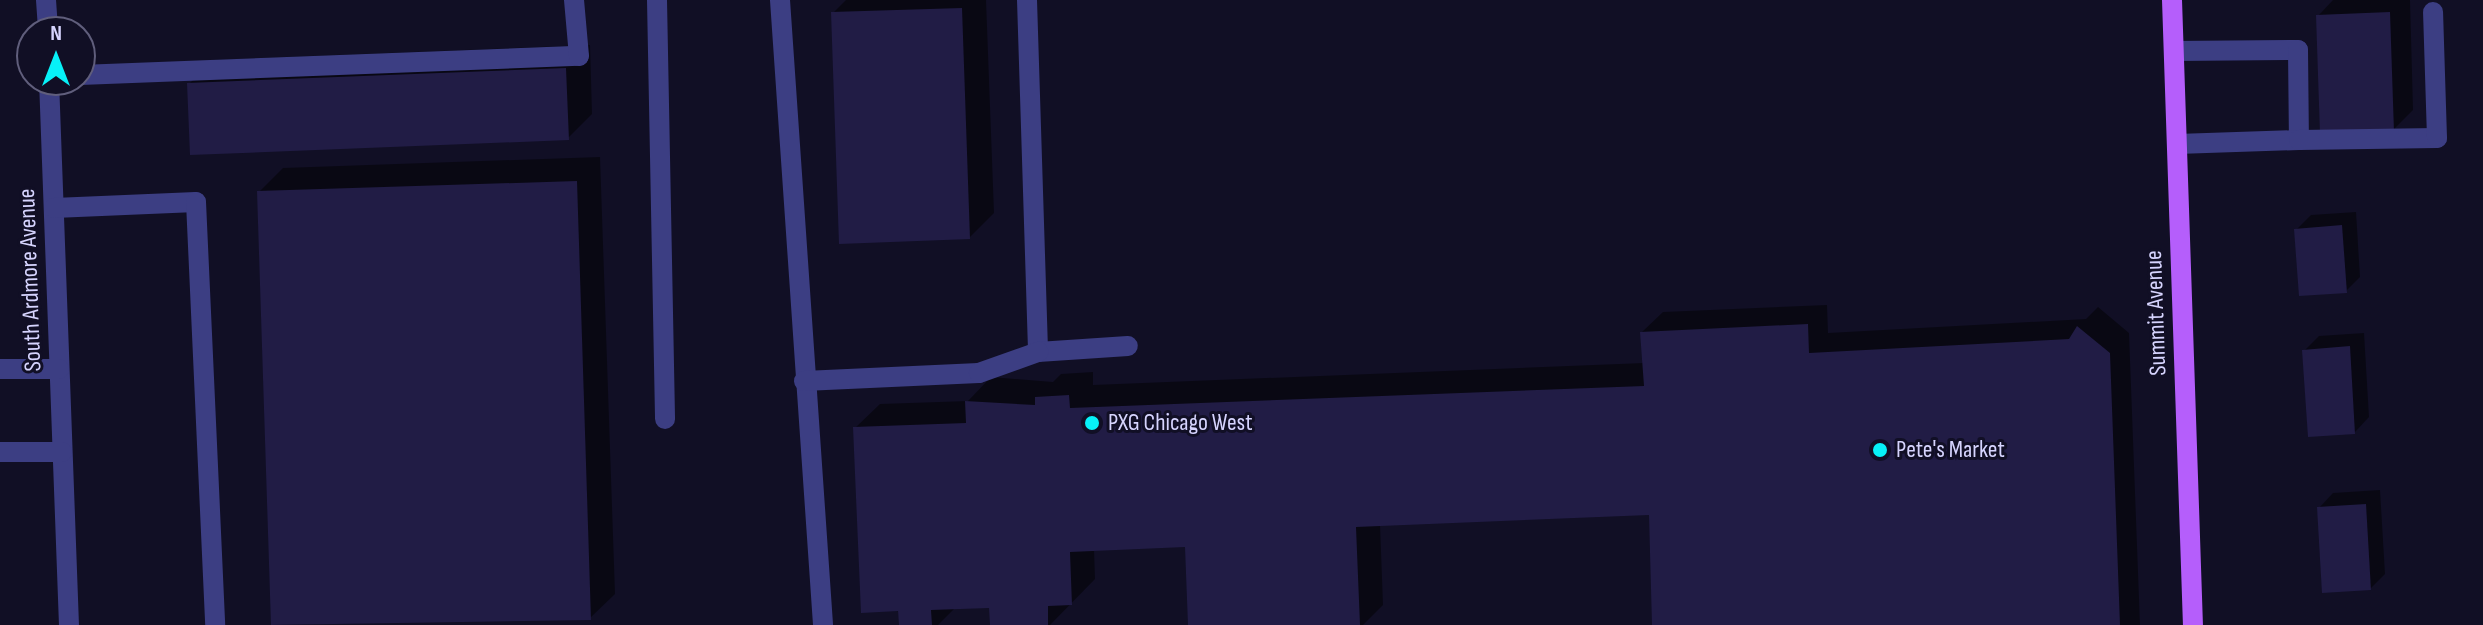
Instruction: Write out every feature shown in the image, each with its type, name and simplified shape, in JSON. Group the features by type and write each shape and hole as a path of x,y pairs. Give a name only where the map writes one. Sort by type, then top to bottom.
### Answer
{"main road":[{"name":"Summit Avenue","path":"2172,0 2193,625"}],"street":[{"path":"96,74 579,56 574,0"},
{"path":"657,0 665,419"},
{"path":"780,0 823,625"},
{"path":"1027,0 1038,352"},
{"path":"2177,144 2437,138 2433,12"},
{"path":"2174,51 2298,50 2299,140"},
{"name":"South Ardmore Avenue","path":"50,96 69,625"},
{"path":"54,208 196,202 215,625"},
{"path":"804,381 979,373 1038,352 1128,346"},
{"path":"0,369 59,369"},
{"path":"0,452 62,452"}],"building":[{"path":"962,8 970,239 839,244 831,12"},
{"path":"2390,12 2394,132 2320,134 2316,15"},
{"path":"566,68 569,140 190,155 187,83"},
{"path":"577,181 591,620 271,625 257,191"},
{"path":"2342,225 2347,293 2299,296 2294,229"},
{"path":"1808,324 1809,353 2069,339 2077,326 2110,353 2120,625 1652,625 1649,515 1356,527 1360,625 1188,625 1185,547 1070,552 1072,605 1048,606 1048,625 990,625 989,608 931,610 932,625 899,625 898,611 861,613 853,427 966,423 965,401 1035,405 1035,397 1069,395 1070,408 1644,386 1640,332"},
{"path":"2350,346 2355,434 2308,437 2302,350"},
{"path":"2366,504 2371,590 2322,593 2317,507"}],"place":[{"name":"PXG Chicago West","path":"1092,423"},
{"name":"Pete's Market","path":"1880,450"}]}
